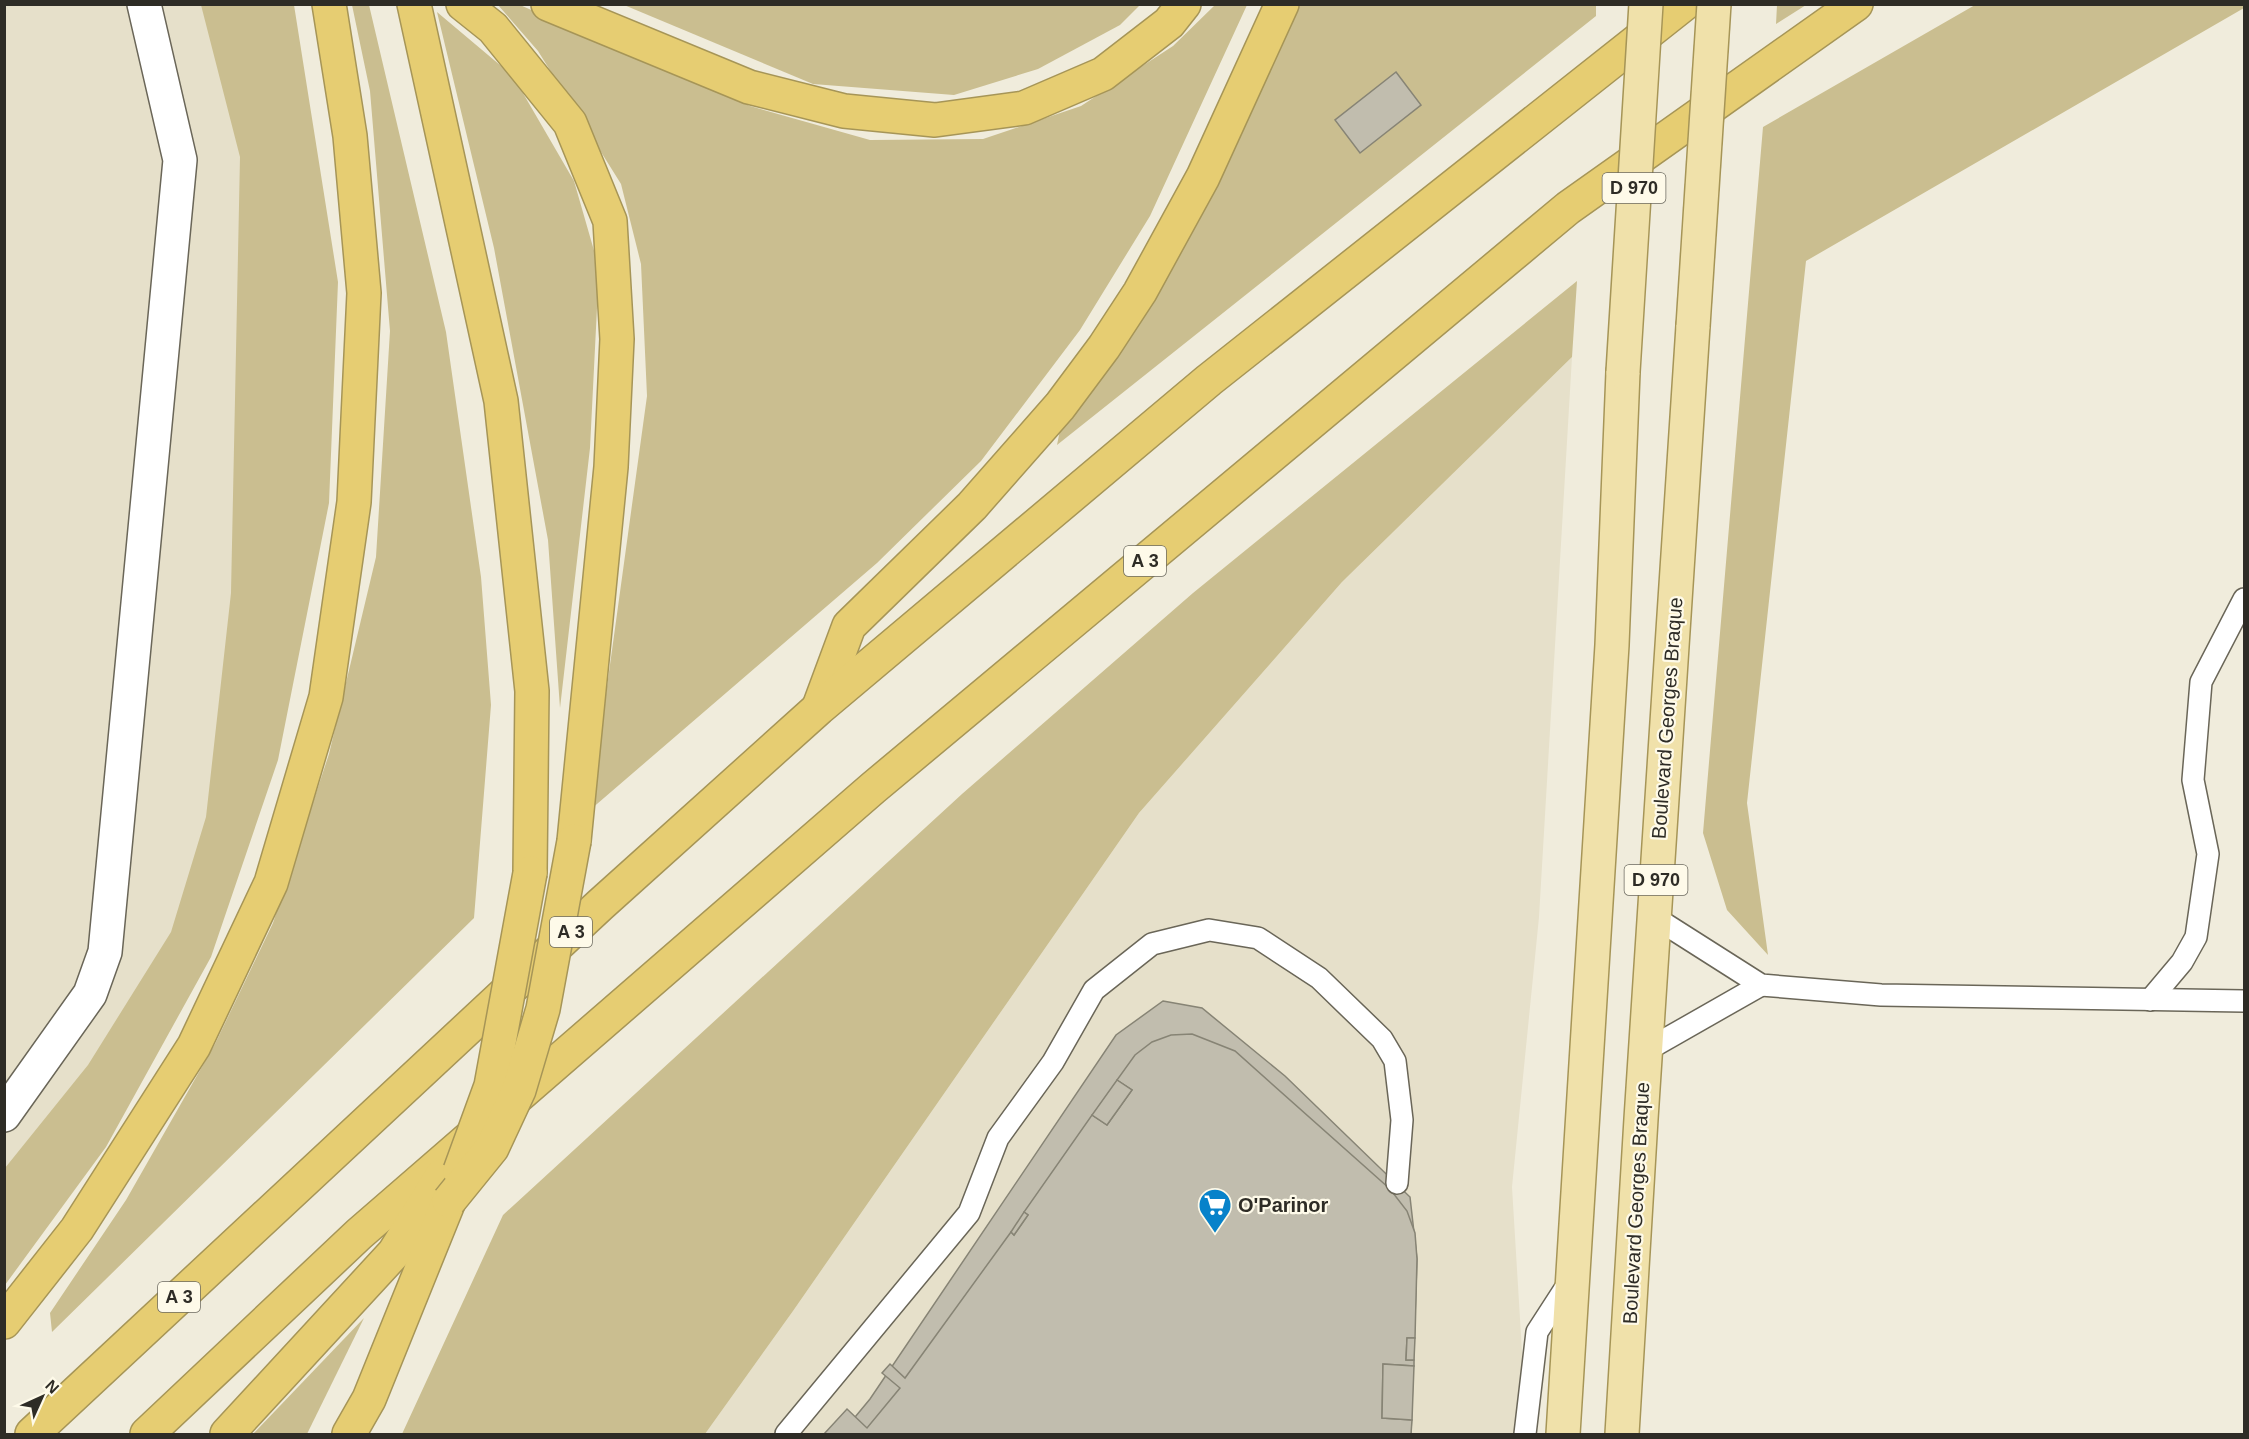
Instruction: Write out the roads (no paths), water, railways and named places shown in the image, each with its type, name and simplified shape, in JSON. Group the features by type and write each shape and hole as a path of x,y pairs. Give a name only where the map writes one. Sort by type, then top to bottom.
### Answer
{"highway":[{"path":"4,1322 77,1229 194,1046 271,883 326,697 354,502 364,293 350,136 329,4"},
{"path":"349,1434 369,1400 449,1201 491,1086 530,873 532,691 501,401 414,4"},
{"path":"449,1201 492,1148 519,1090 543,1009 574,841 611,467 617,339 610,221 570,123 493,28 463,4"},
{"path":"548,4 749,87 843,111 935,120 1024,108 1103,74 1169,23 1185,4"},
{"path":"819,708 849,626 972,506 1060,406 1104,347 1140,292 1203,177 1282,4"},
{"name":"A 3","path":"32,1434 600,905 819,708 1209,380 1684,4"},
{"name":"A 3","path":"147,1434 359,1234 873,788 1568,208 1856,4"},
{"path":"227,1434 394,1254 458,1149"}],"main road":[{"name":"D 970","path":"1563,1434 1612,645 1623,372 1646,4"},
{"name":"Boulevard Georges Braque","path":"1622,1434 1714,4"}],"street":[{"path":"4,1115 90,994 105,952 180,160 144,4"}],"lane":[{"path":"2150,1000 2182,962 2196,937 2208,854 2193,780 2201,682 2244,599"},
{"path":"1654,916 1761,985 1881,995 2244,1001"},
{"path":"786,1434 969,1213 998,1138 1053,1062 1094,990 1152,944 1209,930 1258,938 1319,978 1366,1023 1382,1039 1395,1061 1402,1120 1396,1183"},
{"path":"1645,1051 1761,985"},
{"path":"1525,1434 1537,1332 1573,1275"}],"place":[{"name":"O'Parinor","path":"1215,1234"}]}
